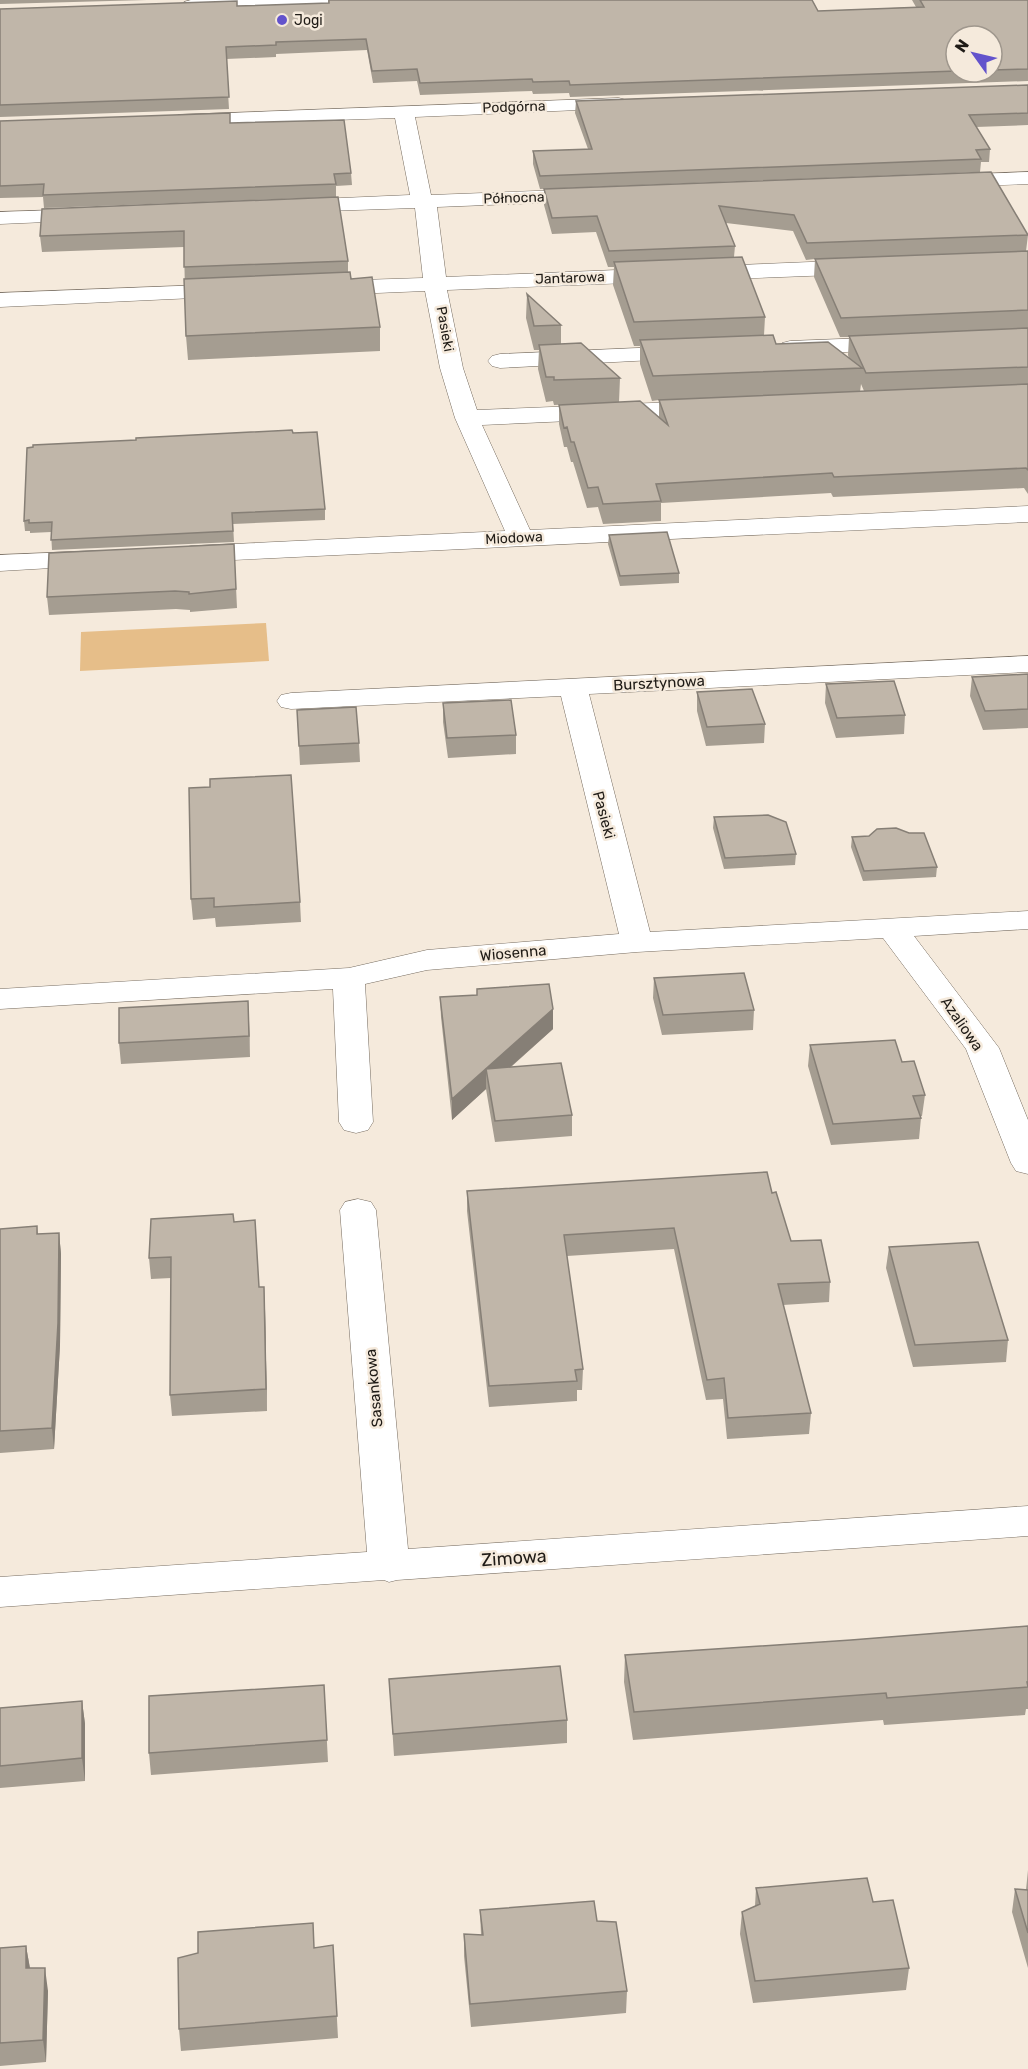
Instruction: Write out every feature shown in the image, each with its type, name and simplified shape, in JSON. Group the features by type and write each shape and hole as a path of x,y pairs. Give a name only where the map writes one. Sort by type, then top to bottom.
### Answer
{"street":[{"path":"173,7 292,1 378,0"},
{"name":"Podgórna","path":"166,119 643,103"},
{"name":"Pasieki","path":"404,111 422,201 426,207 436,283 450,361 467,418 520,538"},
{"path":"933,182 1028,178"},
{"name":"Północna","path":"272,207 612,194"},
{"path":"0,218 100,214"},
{"name":"Jantarowa","path":"312,288 878,266"},
{"path":"0,300 254,290"},
{"path":"774,349 916,343"},
{"path":"500,361 702,352"},
{"path":"467,418 730,407"},
{"name":"Miodowa","path":"166,555 1028,514"},
{"path":"0,563 118,558"},
{"name":"Bursztynowa","path":"291,701 1028,664"},
{"name":"Pasieki","path":"573,687 637,942"},
{"name":"Wiosenna","path":"0,999 349,978 427,960 637,942 1028,920"},
{"name":"Azaliowa","path":"892,928 982,1048 1028,1163"},
{"path":"349,978 356,1122"},
{"name":"Sasankowa","path":"358,1210 389,1567"},
{"name":"Zimowa","path":"0,1592 389,1567 1028,1521"}],"shaded area":[{"path":"266,623 269,661 80,671 81,632"}],"building":[{"path":"329,0 812,0 818,11 924,7 920,0 1028,0 1028,69 1004,70 1004,24 944,24 944,71 570,85 569,81 533,82 532,79 420,83 417,69 372,71 366,39 276,42 276,45 226,47 229,97 0,105 0,9 237,1 237,6 329,3"},
{"path":"1028,85 1028,113 969,115 990,149 976,150 981,159 540,176 533,151 592,149 576,101"},
{"path":"230,113 230,123 344,120 351,173 334,174 336,184 43,195 44,184 0,186 0,121"},
{"path":"991,172 1028,235 807,243 794,215 719,206 735,246 609,251 597,216 552,218 544,189"},
{"path":"338,197 348,261 184,267 184,231 40,236 42,209"},
{"path":"1028,251 1028,310 841,318 815,259"},
{"path":"742,257 765,317 634,322 614,262"},
{"path":"350,272 351,279 372,277 380,327 186,336 184,279"},
{"path":"527,294 561,325 534,326"},
{"path":"1028,328 1028,367 866,373 849,336"},
{"path":"773,335 776,344 828,342 862,368 653,376 640,340"},
{"path":"581,343 620,378 554,380 554,377 546,377 539,345"},
{"path":"1028,384 1028,470 1026,468 834,477 832,473 656,484 661,501 603,504 598,487 588,488 574,442 571,442 567,427 564,428 559,405 640,401 668,425 659,400"},
{"path":"292,430 293,433 317,432 325,509 232,513 233,531 51,540 52,522 29,523 29,520 24,521 27,448 33,445"},
{"path":"667,532 679,573 620,576 609,535"},
{"path":"234,544 236,589 189,594 189,592 175,591 47,597 49,553"},
{"path":"1028,674 1028,709 985,711 972,677"},
{"path":"894,681 905,715 837,718 826,684"},
{"path":"752,689 765,724 707,727 697,692"},
{"path":"511,700 516,735 447,738 443,703"},
{"path":"356,707 359,743 299,746 297,710"},
{"path":"291,775 300,902 214,907 214,898 191,899 189,788 210,787 210,779"},
{"path":"768,815 786,822 796,854 725,858 714,817"},
{"path":"896,828 909,833 924,833 937,867 864,871 852,837 869,836 877,829"},
{"path":"744,973 754,1010 663,1015 654,978"},
{"path":"549,984 553,1009 452,1099 440,997 477,995 477,989"},
{"path":"248,1001 249,1036 119,1043 119,1008"},
{"path":"895,1040 902,1062 914,1061 925,1095 913,1096 921,1118 833,1124 810,1045"},
{"path":"561,1063 572,1115 495,1121 486,1069"},
{"path":"767,1172 772,1193 776,1192 791,1241 821,1240 830,1282 778,1284 811,1413 728,1418 724,1378 707,1380 674,1228 564,1235 583,1369 575,1370 577,1381 489,1386 467,1191"},
{"path":"233,1214 234,1222 255,1220 259,1287 264,1287 266,1389 170,1395 171,1257 149,1258 151,1219"},
{"path":"37,1226 37,1234 59,1233 58,1323 52,1428 0,1431 0,1229"},
{"path":"978,1242 1008,1340 915,1345 889,1247"},
{"path":"1028,1626 1028,1687 887,1698 886,1693 634,1712 625,1655 851,1640"},
{"path":"560,1666 567,1720 393,1734 389,1679"},
{"path":"324,1685 327,1740 149,1753 149,1696"},
{"path":"82,1701 82,1758 0,1766 0,1708"},
{"path":"867,1878 873,1902 893,1900 909,1968 755,1981 742,1912 760,1904 756,1888"},
{"path":"1015,1889 1028,1890 1028,1933"},
{"path":"594,1901 597,1921 616,1922 627,1991 470,2004 464,1934 483,1935 480,1910"},
{"path":"313,1923 314,1948 333,1945 337,2016 179,2029 178,1958 198,1953 198,1932"},
{"path":"26,1946 26,1968 45,1968 43,2040 0,2043 0,1948"}],"place":[{"name":"Jogi","path":"282,20"}]}
